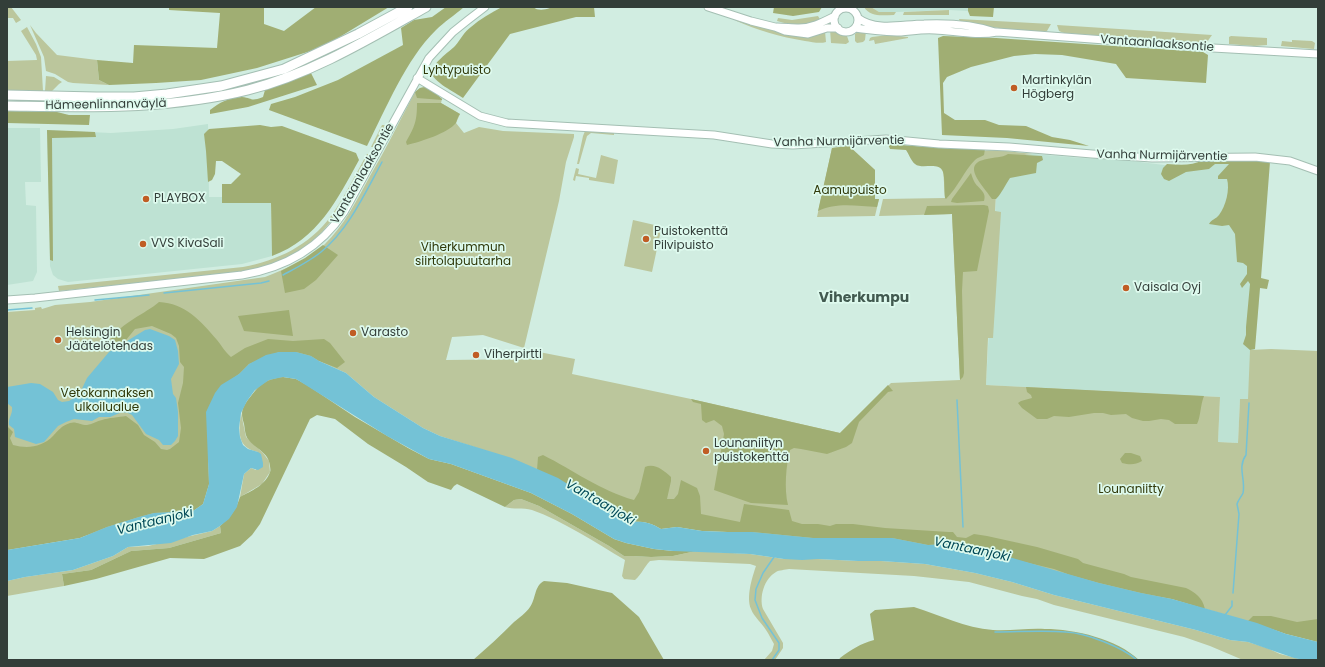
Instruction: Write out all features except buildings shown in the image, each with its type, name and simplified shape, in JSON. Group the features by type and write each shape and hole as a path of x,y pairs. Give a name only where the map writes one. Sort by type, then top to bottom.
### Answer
{"highway":[{"name":"Hämeenlinnanväylä","path":"7,95 134,97 221,86 284,69 358,34 408,7"},
{"name":"Hämeenlinnanväylä","path":"7,106 136,107 198,101 249,90 289,77 321,63 362,43 426,7"}],"main road":[{"name":"Vantaanlaaksontie","path":"7,300 242,276 258,273 283,264 294,258 319,241 336,223 429,58 468,20 485,7"},
{"path":"708,7 775,27 808,28 845,8 852,8 857,14 858,18 858,23 855,28 846,32 838,28 827,28 808,34 784,32 775,27"},
{"path":"837,11 835,22 838,28"},
{"name":"Vantaanlaaksontie","path":"858,18 868,23 888,26 953,24 980,27 997,32 1318,54"},
{"name":"Vantaanlaaksontie","path":"855,28 890,32 921,30 986,34 997,32"},
{"name":"Vanha Nurmijärventie","path":"417,78 480,116 507,123 714,135 772,144 793,145 886,139 939,144 1009,147 1152,158 1255,157 1290,161 1318,171"}],"shaded area":[{"path":"871,7 968,7 968,11 949,10 879,12"},
{"path":"208,124 209,197 222,197 223,203 271,203 272,256 242,264 68,282 58,279 53,275 50,266 47,130 111,133 173,129"},
{"path":"7,128 40,128 41,182 25,182 26,205 36,206 37,272 33,281 7,285"},
{"path":"1033,154 1124,160 1180,167 1193,167 1205,161 1259,162 1260,288 1250,399 1240,399 1238,443 1218,442 1220,397 986,385 998,158"}],"green space":[{"path":"7,7 11,7 21,20 16,23 13,18 7,18"},
{"path":"169,7 264,7 264,24 284,31 316,7 389,7 320,48 257,68 201,80 109,85 99,80 97,60 133,63 134,45 217,48 220,13 169,10"},
{"path":"446,7 464,7 442,24 415,55 397,85 367,146 269,110 271,104 295,97 338,80 403,45 401,28 414,20 432,17"},
{"name":"Lyhtypuisto","path":"502,7 533,7 541,10 550,8 549,7 594,7 595,17 576,17 510,34 463,98 436,80 433,76 432,70 437,62 455,46 464,33 482,19"},
{"path":"774,7 822,7 819,12 793,16 773,13"},
{"path":"864,7 871,7 879,12 896,12 894,15 878,15 870,13"},
{"path":"968,7 994,7 993,17 970,16"},
{"path":"949,10 949,15 903,15 904,12"},
{"path":"818,16 821,21 802,26 777,21 778,18 792,20"},
{"path":"959,19 1051,24 1047,31 1042,32 963,23 960,22"},
{"path":"734,20 780,32 825,31 826,42 816,43 778,35"},
{"path":"30,25 57,55 97,60 99,80 109,85 68,82 55,74 46,71 44,57"},
{"path":"1057,25 1212,35 1207,42 1204,43 1064,33 1059,31"},
{"path":"27,27 41,57 43,91 7,91 7,61 37,60 36,55 21,31"},
{"path":"830,29 847,36 849,42 846,44 831,43"},
{"path":"859,31 866,31 865,40 857,43 855,41 855,34"},
{"path":"888,35 908,38 875,44 874,40 869,41 872,37"},
{"path":"943,36 996,38 1203,52 1208,55 1206,83 1126,78 1116,64 1062,55 1035,54 1014,56 971,67 947,77 943,83 944,113 955,120 985,120 999,125 1026,126 1052,137 1070,140 1089,146 1007,138 942,135 938,38"},
{"path":"1229,37 1267,38 1267,45 1254,46 1229,44"},
{"path":"1292,40 1312,41 1315,43 1314,49 1281,46 1282,41 1292,42"},
{"path":"311,73 317,85 248,107 210,114 210,110 224,101 237,97 254,99 263,97 265,90"},
{"path":"46,76 54,77 62,82 52,91 45,91"},
{"path":"425,87 442,99 441,103 460,114 456,123 464,133 479,127 503,131 574,134 566,162 559,201 524,348 483,335 452,337 446,360 533,359 539,352 575,359 572,374 840,433 891,383 960,380 952,214 879,216 883,199 945,198 942,152 997,150 1033,154 998,158 995,211 1001,212 993,338 988,338 986,385 1220,397 1218,442 1238,443 1240,399 1248,399 1250,350 1271,349 1318,351 1318,642 1172,599 728,532 537,470 496,454 440,436 423,428 374,397 346,373 319,361 206,412 209,484 203,504 193,511 70,539 7,550 7,312 35,310 35,308 41,307 42,309 55,305 90,302 265,277 304,260 324,245 338,230 382,155 415,92 420,88"},
{"path":"425,87 431,89 442,100 417,98 415,92 420,88"},
{"path":"417,103 441,103 460,114 456,123 447,130 440,134 407,145 406,142 416,119"},
{"path":"7,111 57,112 69,115 90,115 89,125 7,123"},
{"path":"260,125 271,127 282,126 356,153 359,160 334,203 314,229 288,249 272,256 271,203 222,203 222,184 231,184 241,174 222,161 216,161 215,174 212,180 208,182 204,134 209,129"},
{"path":"382,125 385,125 381,136 375,147 371,147"},
{"path":"47,130 95,132 96,137 52,138 53,261 50,260"},
{"path":"585,131 614,133 614,135 591,133 587,136 579,164 577,164 583,136"},
{"path":"888,144 955,149 985,149 984,155 976,159 971,164 946,199 944,175 941,169 934,166 918,166 912,161 906,150 890,149"},
{"name":"Aamupuisto","path":"849,146 875,170 875,199 879,199 875,216 817,217 832,148"},
{"name":"Aamupuisto","path":"849,146 875,170 875,199 879,199 877,207 854,205 832,206 818,211 832,148"},
{"path":"367,154 369,158 352,189 323,231 296,253 279,262 249,271 59,291 58,286 243,267 268,261 280,256 303,243 323,226 341,201"},
{"path":"1008,154 1042,156 1043,160 1037,163 1036,173 1010,178 998,197 996,199 992,199 976,176 974,170 975,166 979,162 990,158"},
{"path":"601,155 618,160 614,184 589,180 589,178 576,176 575,181 573,180 576,168 579,169 578,174 596,178"},
{"path":"1203,160 1270,162 1261,278 1269,280 1267,289 1260,288 1255,349 1250,350 1243,344 1246,335 1250,284 1248,281 1242,288 1240,284 1247,274 1247,266 1243,263 1237,262 1235,234 1229,225 1222,226 1209,224 1219,215 1225,202 1228,192 1227,179 1218,179 1218,176 1229,164 1215,164 1209,169 1186,172 1169,181 1164,179 1161,174 1163,168 1167,164 1190,164"},
{"path":"971,173 975,183 984,193 984,201 951,202 952,199"},
{"path":"927,206 988,206 989,211 977,271 963,272 964,373 960,380 952,214 924,215"},
{"path":"633,220 659,226 661,230 652,272 624,266"},
{"path":"323,245 338,255 316,280 304,289 285,293 281,271 305,258"},
{"path":"159,302 177,306 192,314 205,326 231,357 245,348 268,339 293,341 324,339 330,343 345,362 337,368 311,356 296,352 279,352 249,364 232,379 208,452 209,484 203,504 193,511 154,513 107,527 80,538 7,550 7,426 13,432 10,438 13,445 29,447 44,443 62,427 70,423 74,422 87,425 104,419 126,416 138,425 144,435 155,442 161,449 170,449 179,442 181,428 178,403 183,383 184,367 180,362 179,346 176,338 171,334 152,326 135,329 126,340 114,345 111,339 115,333 127,323"},
{"path":"289,310 293,336 244,331 238,316"},
{"path":"283,377 296,379 307,385 355,417 429,459 451,464 531,493 572,514 614,539 654,549 696,551 673,556 624,556 539,506 521,499 514,500 505,507 457,484 451,490 428,482 368,444 335,419 317,415 310,419 260,524 252,535 240,546 204,559 170,558 96,579 64,586 62,574 91,570 131,551 169,548 221,533 220,526 227,520 237,506 240,497 262,484 268,477 270,471 267,457 246,436 242,416 244,406 261,385 272,379"},
{"path":"888,385 893,391 888,392 859,422 852,443 846,447 827,454 794,448 790,450 786,477 788,505 751,503 714,490 724,434 722,426 714,420 706,423 702,420 701,404 693,402 691,399 840,433"},
{"path":"1026,387 1204,396 1197,424 1175,424 1169,420 1161,419 1143,421 1132,418 1126,414 1111,415 1103,413 1069,417 1054,416 1047,419 1037,419 1022,408 1018,403 1032,398 1027,392"},
{"path":"241,413 246,437 263,453 269,461 270,472 262,484 240,497 244,474 251,468 256,470 258,452 246,447 242,442 240,437"},
{"path":"1125,453 1140,456 1142,461 1132,464 1122,463 1120,459"},
{"path":"543,455 599,486 634,500 639,492 645,467 652,466 662,470 671,477 667,499 674,499 678,494 681,480 697,488 700,496 701,514 740,522 744,504 789,510 792,521 802,524 830,526 836,524 853,524 885,528 953,532 957,537 966,538 974,534 987,536 1037,547 1078,559 1083,563 1131,577 1186,588 1198,596 1205,609 1172,599 1099,583 1054,569 982,552 962,549 947,544 928,545 892,538 813,538 752,532 702,531 677,527 661,529 645,522 628,522 537,470 538,457"},
{"path":"521,499 539,506 624,556 673,556 696,551 750,554 784,559 881,561 925,564 975,573 1012,582 1054,595 1196,630 1230,640 1248,642 1280,654 1304,660 1243,660 1184,637 1054,605 1037,599 969,582 914,576 789,569 777,571 772,575 768,579 762,594 763,609 783,643 783,648 775,660 764,660 772,651 774,644 764,627 752,612 750,604 750,588 756,566 750,564 659,560 650,561 635,580 624,579 622,576 625,560 556,520 529,509 505,507 514,500"},
{"path":"220,526 221,533 169,548 131,551 91,570 62,574 64,586 7,596 7,581 73,570 113,556 128,547 148,546 212,531"},
{"path":"544,581 567,583 612,593 639,617 664,660 473,660 527,611 532,604 538,586"},
{"path":"914,607 972,627 983,629 1057,629 1082,633 1119,646 1139,660 839,660 856,647 874,640 870,614 875,610"},
{"path":"1253,616 1271,616 1297,622 1318,619 1318,642 1286,634 1248,621"}],"water":[{"path":"150,329 169,336 175,340 178,351 179,364 171,379 178,412 178,436 171,445 163,445 159,440 146,434 132,415 122,412 110,417 99,417 92,421 74,419 58,426 44,442 36,444 15,437 14,429 9,425 12,407 7,403 7,387 31,383 40,384 53,392 58,400 62,402 69,401 79,395 87,378 109,352 145,330"},
{"name":"Vantaanjoki","path":"279,352 296,352 311,356 346,373 374,397 423,428 440,436 512,458 558,478 628,522 645,522 661,529 677,527 702,531 752,532 813,538 892,538 928,545 947,544 962,549 1009,557 1099,583 1172,599 1257,623 1286,634 1318,642 1318,660 1294,658 1248,642 1230,640 1196,630 1054,595 1012,582 975,573 925,564 881,561 784,559 750,554 673,551 654,549 626,543 614,539 572,514 531,493 451,464 429,459 387,436 296,379 283,377 269,380 255,390 241,413 239,428 243,445 248,449 261,454 263,467 258,470 251,468 244,474 237,507 229,519 220,526 212,531 193,535 171,543 128,547 113,556 73,570 7,581 7,550 80,538 107,527 139,517 154,513 193,511 203,504 209,484 206,412 215,393 221,385 239,374 249,364 266,355"}],"waterway":[{"path":"283,275 317,255 340,233 356,210 382,162"},
{"path":"164,293 269,281"},
{"path":"95,300 149,295"},
{"path":"7,310 32,308"},
{"path":"957,400 963,527"},
{"path":"1233,593 1239,514 1237,504 1244,488 1242,464 1246,455 1249,403"},
{"path":"772,660 779,650 779,643 762,618 755,600 756,589 763,573 774,557"},
{"path":"1225,615 1232,606 1232,601"},
{"path":"995,632 1049,631 1074,633 1093,638 1113,646 1137,660"}],"place":[{"name":"Martinkylän Högberg","path":"1014,88"},
{"name":"PLAYBOX","path":"146,199"},
{"name":"Puistokenttä Pilvipuisto","path":"646,239"},
{"name":"VVS KivaSali","path":"143,244"},
{"name":"Vaisala Oyj","path":"1126,288"},
{"name":"Varasto","path":"353,333"},
{"name":"Helsingin Jäätelötehdas","path":"58,340"},
{"name":"Viherpirtti","path":"476,355"},
{"name":"Lounaniityn puistokenttä","path":"706,451"}],"district":[{"name":"Viherkumpu","path":"864,298"}],"park label":[{"name":"Viherkummun siirtolapuutarha","path":"463,255"},
{"name":"Vetokannaksen ulkoilualue","path":"107,401"},
{"name":"Lounaniitty","path":"1131,490"}]}
